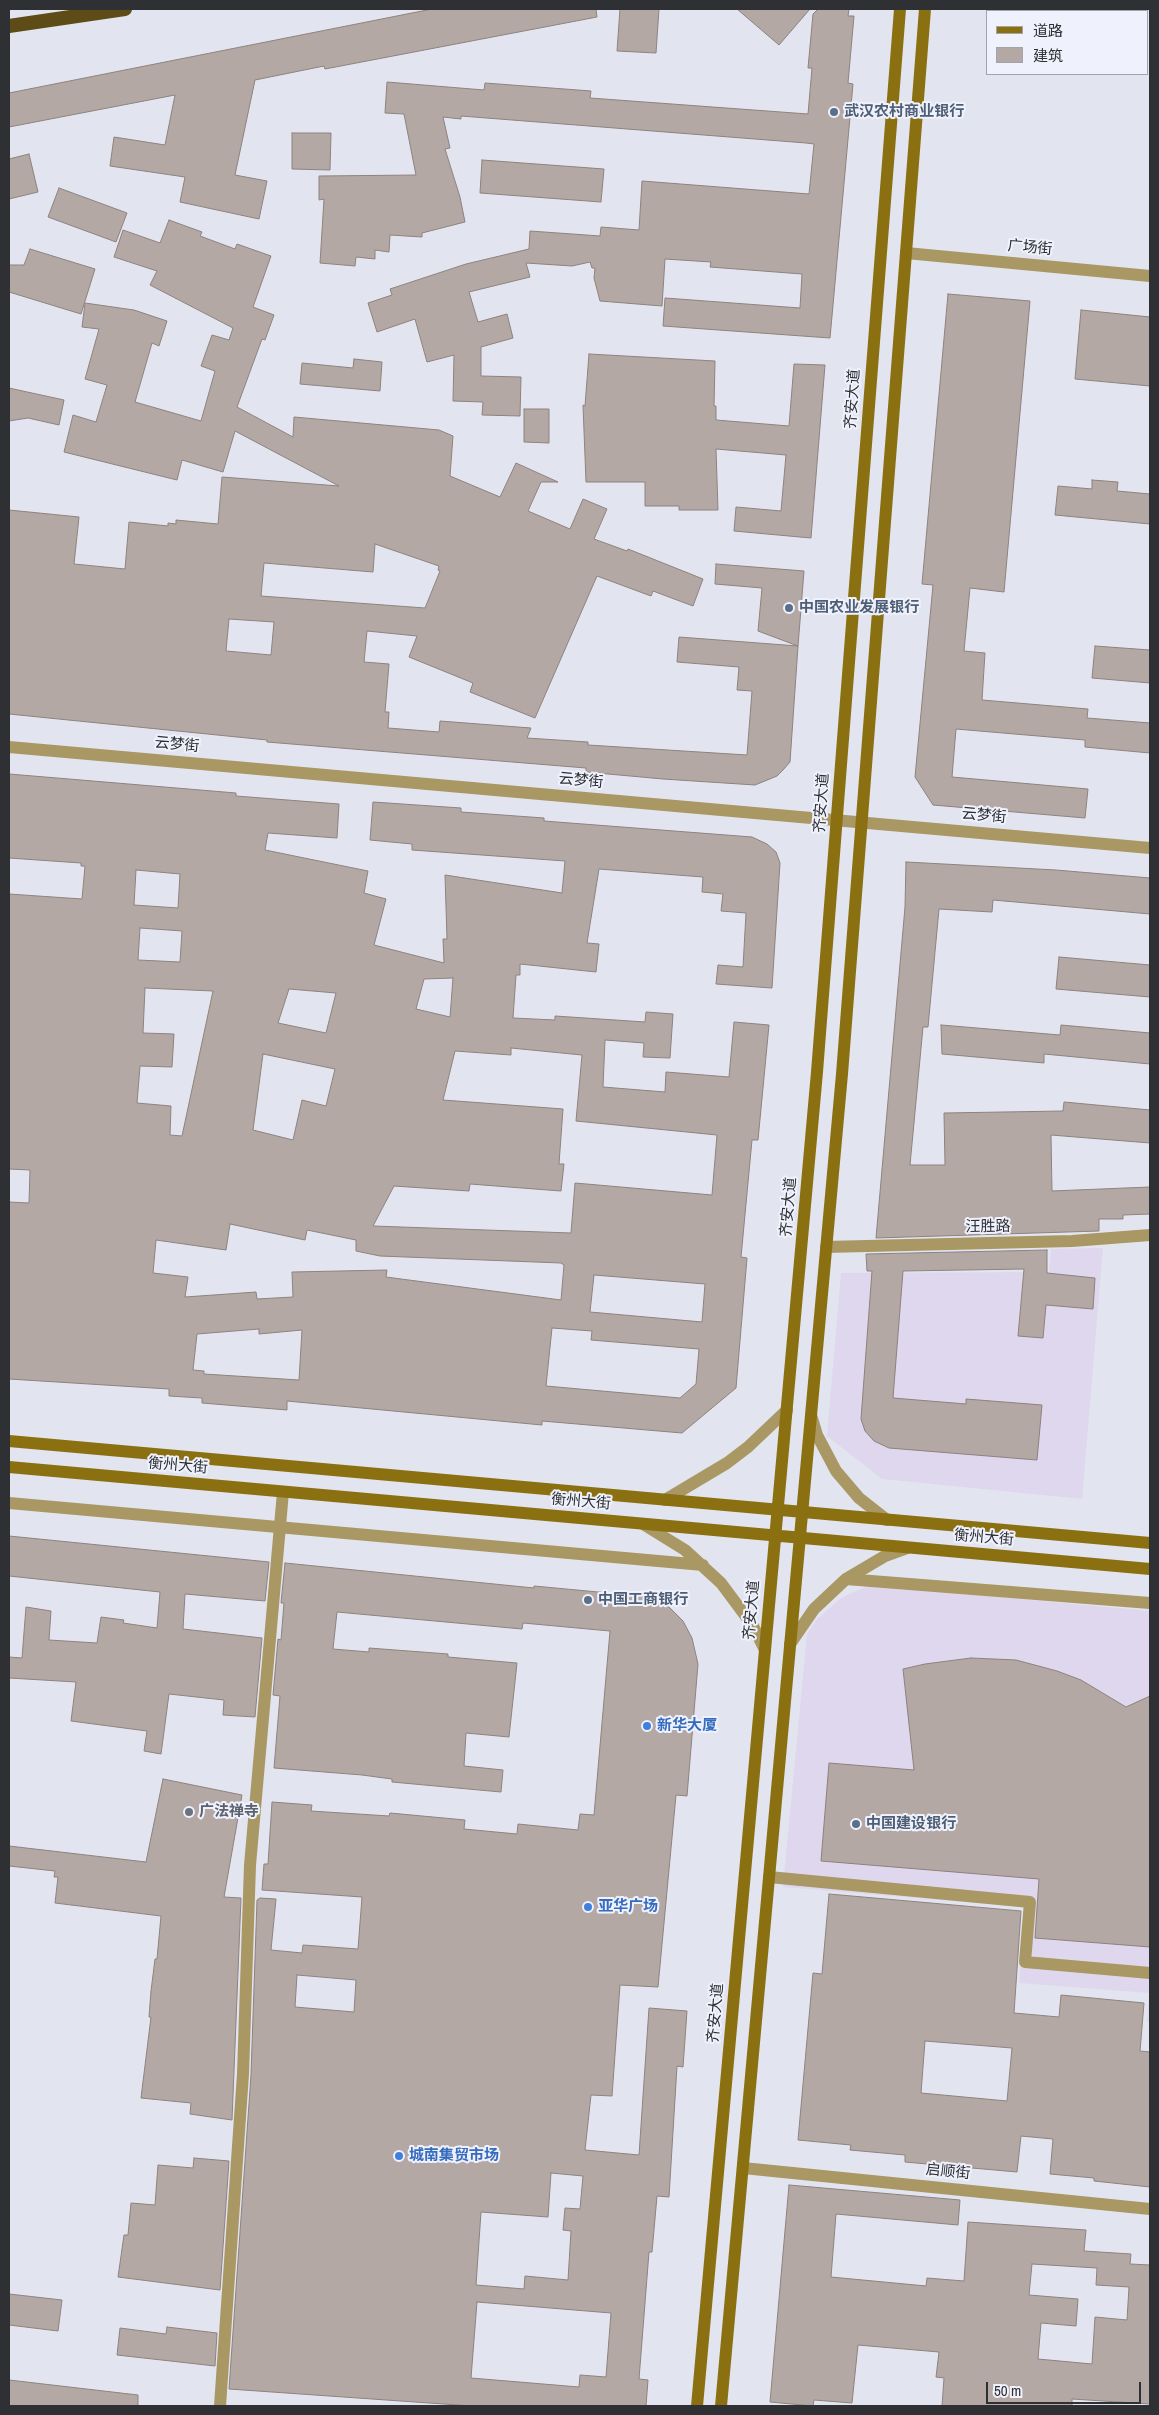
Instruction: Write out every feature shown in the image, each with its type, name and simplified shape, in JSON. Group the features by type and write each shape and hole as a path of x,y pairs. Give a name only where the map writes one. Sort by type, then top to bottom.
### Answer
{"highway":[{"path":"9,26 125,9"}],"main road":[{"name":"齐安大道","path":"697,2406 787,1410 837,820 900,9"},
{"path":"721,2406 826,1247 862,822 925,9"},
{"name":"衡州大街","path":"9,1441 1150,1543"},
{"name":"衡州大街","path":"9,1468 1150,1570"}],"street":[{"name":"广场街","path":"906,252 1150,276"},
{"name":"云梦街","path":"9,747 1150,848"},
{"name":"汪胜路","path":"826,1247 1072,1241 1150,1235"},
{"path":"665,1500 727,1463 748,1447 787,1410"},
{"path":"811,1415 817,1434 836,1470 859,1498 887,1520"},
{"path":"220,2406 243,2074 250,1865 283,1492"},
{"path":"9,1503 703,1565"},
{"path":"643,1524 665,1536 703,1565 738,1603 765,1650"},
{"path":"790,1644 814,1609 846,1578 885,1556 907,1548"},
{"path":"846,1578 1150,1604"},
{"path":"769,1878 1030,1902 1025,1962 1150,1973"},
{"name":"启顺街","path":"743,2168 1150,2209"}],"shaded area":[{"path":"1103,1248 1082,1499 882,1479 827,1436 841,1273 1049,1272 1051,1249"},
{"path":"869,1585 1150,1611 1150,2022 1147,2022 1149,1993 1019,1983 1025,1907 783,1887 807,1634 816,1620 841,1598"}],"building":[{"path":"432,9 596,9 597,17 325,69 324,66 255,80 235,175 267,181 259,219 180,202 185,177 110,166 114,137 165,145 175,95 9,127 9,93"},
{"path":"620,9 659,9 656,53 617,51"},
{"path":"737,9 810,9 779,45"},
{"path":"818,9 849,9 848,16 854,16 848,83 853,84 830,338 663,326 665,298 800,308 802,274 710,267 711,262 665,259 662,306 600,301 594,278 595,268 592,268 590,262 572,266 526,263 530,277 469,292 478,322 507,314 513,338 481,347 481,376 521,377 520,416 482,415 483,402 453,401 454,355 427,362 415,319 377,332 368,303 392,295 390,289 466,264 529,249 530,231 600,236 601,227 639,230 642,181 809,194 814,144 461,116 461,119 443,117 450,148 445,149 460,197 465,222 422,233 422,237 390,235 389,252 375,250 375,259 356,257 355,266 320,263 324,199 319,200 319,176 416,175 404,114 385,113 387,82 484,90 485,83 591,91 590,98 808,114 812,68 808,68 813,14"},
{"path":"292,133 331,133 330,170 292,169"},
{"path":"29,154 38,192 9,199 9,159"},
{"path":"482,160 604,169 601,202 480,193"},
{"path":"59,188 127,213 116,242 48,217"},
{"path":"169,220 202,232 200,236 235,249 237,244 271,256 253,307 274,315 265,340 262,339 237,407 293,437 294,417 439,430 453,436 450,476 500,497 516,463 558,482 541,482 528,511 570,529 583,499 607,509 594,539 627,551 628,549 703,579 693,606 653,591 651,596 597,576 535,718 470,692 473,683 409,657 417,636 367,631 364,662 389,664 385,712 389,712 388,728 439,732 440,721 531,728 527,738 588,742 588,745 747,755 752,691 737,690 739,667 677,662 679,637 798,646 790,762 777,776 755,785 586,772 586,768 267,742 267,740 9,714 9,510 79,517 74,564 125,569 129,522 168,526 168,523 176,524 176,520 218,524 222,477 339,486 235,431 223,472 182,460 177,480 64,452 73,415 96,422 107,385 85,379 99,329 82,327 85,303 134,310 167,321 159,346 152,343 135,402 201,421 215,371 201,366 212,335 229,340 233,328 150,285 157,271 114,257 123,230 160,243","holes":["375,544 439,566 438,570 440,571 425,608 261,596 264,563 373,572","229,619 274,622 271,655 226,651"]},
{"path":"30,249 95,269 81,314 9,292 9,265 24,265"},
{"path":"948,294 1030,301 1004,592 970,588 964,651 985,653 982,700 1088,709 1087,718 1150,723 1150,753 1085,747 1085,740 956,729 952,777 1088,789 1085,818 933,805 915,777 933,585 922,584"},
{"path":"1081,310 1150,317 1150,386 1075,379"},
{"path":"589,354 715,361 714,406 716,406 716,420 789,426 794,364 825,365 811,538 734,531 736,507 781,511 786,455 716,449 718,510 679,510 679,506 645,506 645,482 586,482 583,405 585,406"},
{"path":"354,359 382,362 380,391 300,384 302,363 353,368"},
{"path":"9,388 64,400 59,425 28,418 9,421"},
{"path":"524,409 549,409 549,443 524,442"},
{"path":"1092,480 1118,482 1117,491 1150,494 1150,524 1055,515 1058,486 1092,489"},
{"path":"716,564 804,571 798,646 758,631 762,588 715,584"},
{"path":"1095,646 1150,650 1150,683 1092,678"},
{"path":"9,774 236,793 236,796 339,804 337,838 268,833 265,850 368,871 364,893 386,899 374,945 444,963 443,939 447,939 445,875 562,893 565,861 412,850 412,844 370,840 373,802 461,808 461,812 544,818 544,821 752,837 767,844 776,852 780,863 772,988 716,984 718,965 743,967 746,913 721,911 723,894 702,892 703,877 599,869 587,943 599,944 596,972 520,964 520,975 516,975 513,1018 555,1020 555,1016 645,1022 646,1012 673,1014 670,1058 643,1057 644,1043 605,1040 603,1087 665,1092 666,1072 729,1077 734,1022 769,1025 758,1140 752,1140 741,1257 747,1258 736,1388 682,1433 542,1421 542,1425 287,1401 287,1410 202,1403 202,1398 169,1396 169,1389 9,1379 9,1202 29,1203 30,1170 9,1169 9,894 82,899 85,866 81,866 81,863 9,858","holes":["136,870 180,874 178,908 134,905","140,928 182,931 180,962 138,960","453,978 450,1017 416,1009 424,979","145,988 213,991 182,1136 170,1135 171,1106 137,1103 140,1066 172,1067 174,1034 143,1033","289,989 336,993 326,1033 278,1023","511,1048 582,1055 576,1121 717,1135 712,1195 575,1183 571,1233 373,1226 394,1186 469,1191 470,1184 561,1191 564,1164 559,1164 563,1109 443,1100 455,1051 511,1055","263,1054 335,1069 326,1106 302,1100 293,1140 253,1130","230,1224 305,1240 307,1230 356,1240 356,1251 380,1256 561,1263 564,1265 561,1300 386,1277 387,1270 292,1272 293,1297 257,1299 256,1292 185,1297 188,1277 153,1273 156,1240 226,1250","594,1275 705,1284 702,1322 590,1312","552,1328 592,1331 591,1340 699,1349 696,1384 680,1398 546,1386","259,1329 259,1334 302,1330 299,1380 204,1374 204,1371 193,1370 197,1334"]},
{"path":"906,862 1056,870 1150,878 1150,914 993,900 992,912 939,909 928,1027 923,1027 910,1165 945,1165 944,1113 1063,1111 1064,1102 1150,1110 1150,1143 1051,1135 1052,1191 1150,1187 1150,1214 1123,1215 1123,1219 1099,1219 1099,1231 876,1238 905,907"},
{"path":"1059,957 1150,965 1150,997 1056,989"},
{"path":"941,1025 1060,1035 1061,1025 1150,1033 1150,1064 1044,1054 1044,1063 942,1054"},
{"path":"1047,1250 1047,1273 1095,1278 1093,1309 1046,1305 1043,1338 1018,1336 1024,1269 903,1271 893,1398 966,1404 966,1399 1042,1405 1037,1460 889,1448 874,1441 865,1431 861,1419 872,1271 867,1271 866,1254"},
{"path":"9,1536 269,1562 265,1601 185,1594 183,1629 262,1638 255,1717 223,1715 224,1700 169,1694 161,1754 144,1751 147,1731 71,1721 76,1682 9,1678 9,1657 22,1658 26,1607 51,1611 49,1640 97,1643 101,1617 124,1620 123,1623 157,1628 160,1592 9,1576"},
{"path":"285,1563 534,1588 534,1586 641,1596 669,1607 683,1621 692,1638 698,1664 687,1796 676,1795 658,1987 620,1985 612,2096 591,2095 585,2150 639,2155 649,2008 687,2011 683,2067 677,2066 669,2197 657,2196 652,2252 649,2252 639,2379 648,2380 646,2406 472,2406 229,2389 251,2075 257,1900 260,1898 276,1899 271,1950 302,1953 303,1945 358,1949 362,1897 262,1890 264,1864 268,1864 272,1802 312,1805 311,1811 389,1816 390,1813 465,1820 464,1829 517,1834 518,1824 578,1830 580,1814 594,1815 610,1631 523,1623 522,1629 337,1612 333,1649 369,1652 369,1648 448,1654 448,1657 517,1663 509,1737 466,1733 464,1766 503,1770 501,1792 392,1782 392,1779 362,1775 274,1768 280,1696 273,1695 278,1639 281,1640 284,1603 281,1603","holes":["297,1975 356,1980 354,2012 295,2007","551,2173 583,2176 580,2209 565,2208 563,2230 571,2231 568,2280 525,2276 524,2289 476,2285 481,2212 548,2217","477,2302 611,2313 606,2377 580,2375 579,2387 471,2378"]},
{"path":"971,1658 1016,1660 1057,1671 1081,1680 1126,1707 1150,1696 1150,1947 1035,1938 1039,1879 821,1861 829,1763 914,1770 903,1669"},
{"path":"163,1779 242,1795 224,1897 241,1898 232,2120 190,2114 191,2103 141,2098 151,2017 149,2017 151,1991 155,1959 157,1959 161,1916 55,1903 58,1877 54,1877 55,1871 9,1866 9,1846 146,1862"},
{"path":"829,1894 1021,1911 1014,2013 1059,2017 1061,1995 1144,2003 1140,2051 1150,2052 1150,2187 1094,2181 1094,2178 1050,2174 1053,2139 1021,2136 1017,2172 905,2162 905,2155 850,2150 851,2145 798,2140 813,1973 822,1974","holes":["925,2041 1012,2048 1007,2101 921,2093"]},
{"path":"194,2158 229,2161 220,2290 118,2277 124,2235 128,2235 131,2203 155,2205 158,2165 193,2168"},
{"path":"789,2185 960,2200 958,2225 836,2214 831,2277 926,2286 927,2278 964,2281 968,2222 1086,2230 1084,2251 1131,2254 1130,2264 1150,2265 1150,2404 1072,2399 1072,2406 942,2406 944,2378 936,2377 939,2352 858,2345 852,2403 814,2400 813,2406 770,2402","holes":["1032,2264 1097,2268 1096,2285 1129,2287 1127,2320 1095,2317 1092,2364 1038,2359 1041,2323 1076,2326 1078,2299 1029,2295"]},
{"path":"9,2294 62,2300 58,2331 9,2325"},
{"path":"167,2327 217,2333 215,2366 117,2355 120,2328 166,2334"},
{"path":"9,2380 138,2395 138,2406 9,2406"}],"place":[{"name":"武汉农村商业银行","path":"834,112"},
{"name":"中国农业发展银行","path":"789,608"},
{"name":"中国工商银行","path":"588,1600"},
{"name":"新华大厦","path":"647,1726"},
{"name":"广法禅寺","path":"189,1812"},
{"name":"中国建设银行","path":"856,1824"},
{"name":"亚华广场","path":"588,1907"},
{"name":"城南集贸市场","path":"399,2156"}]}
